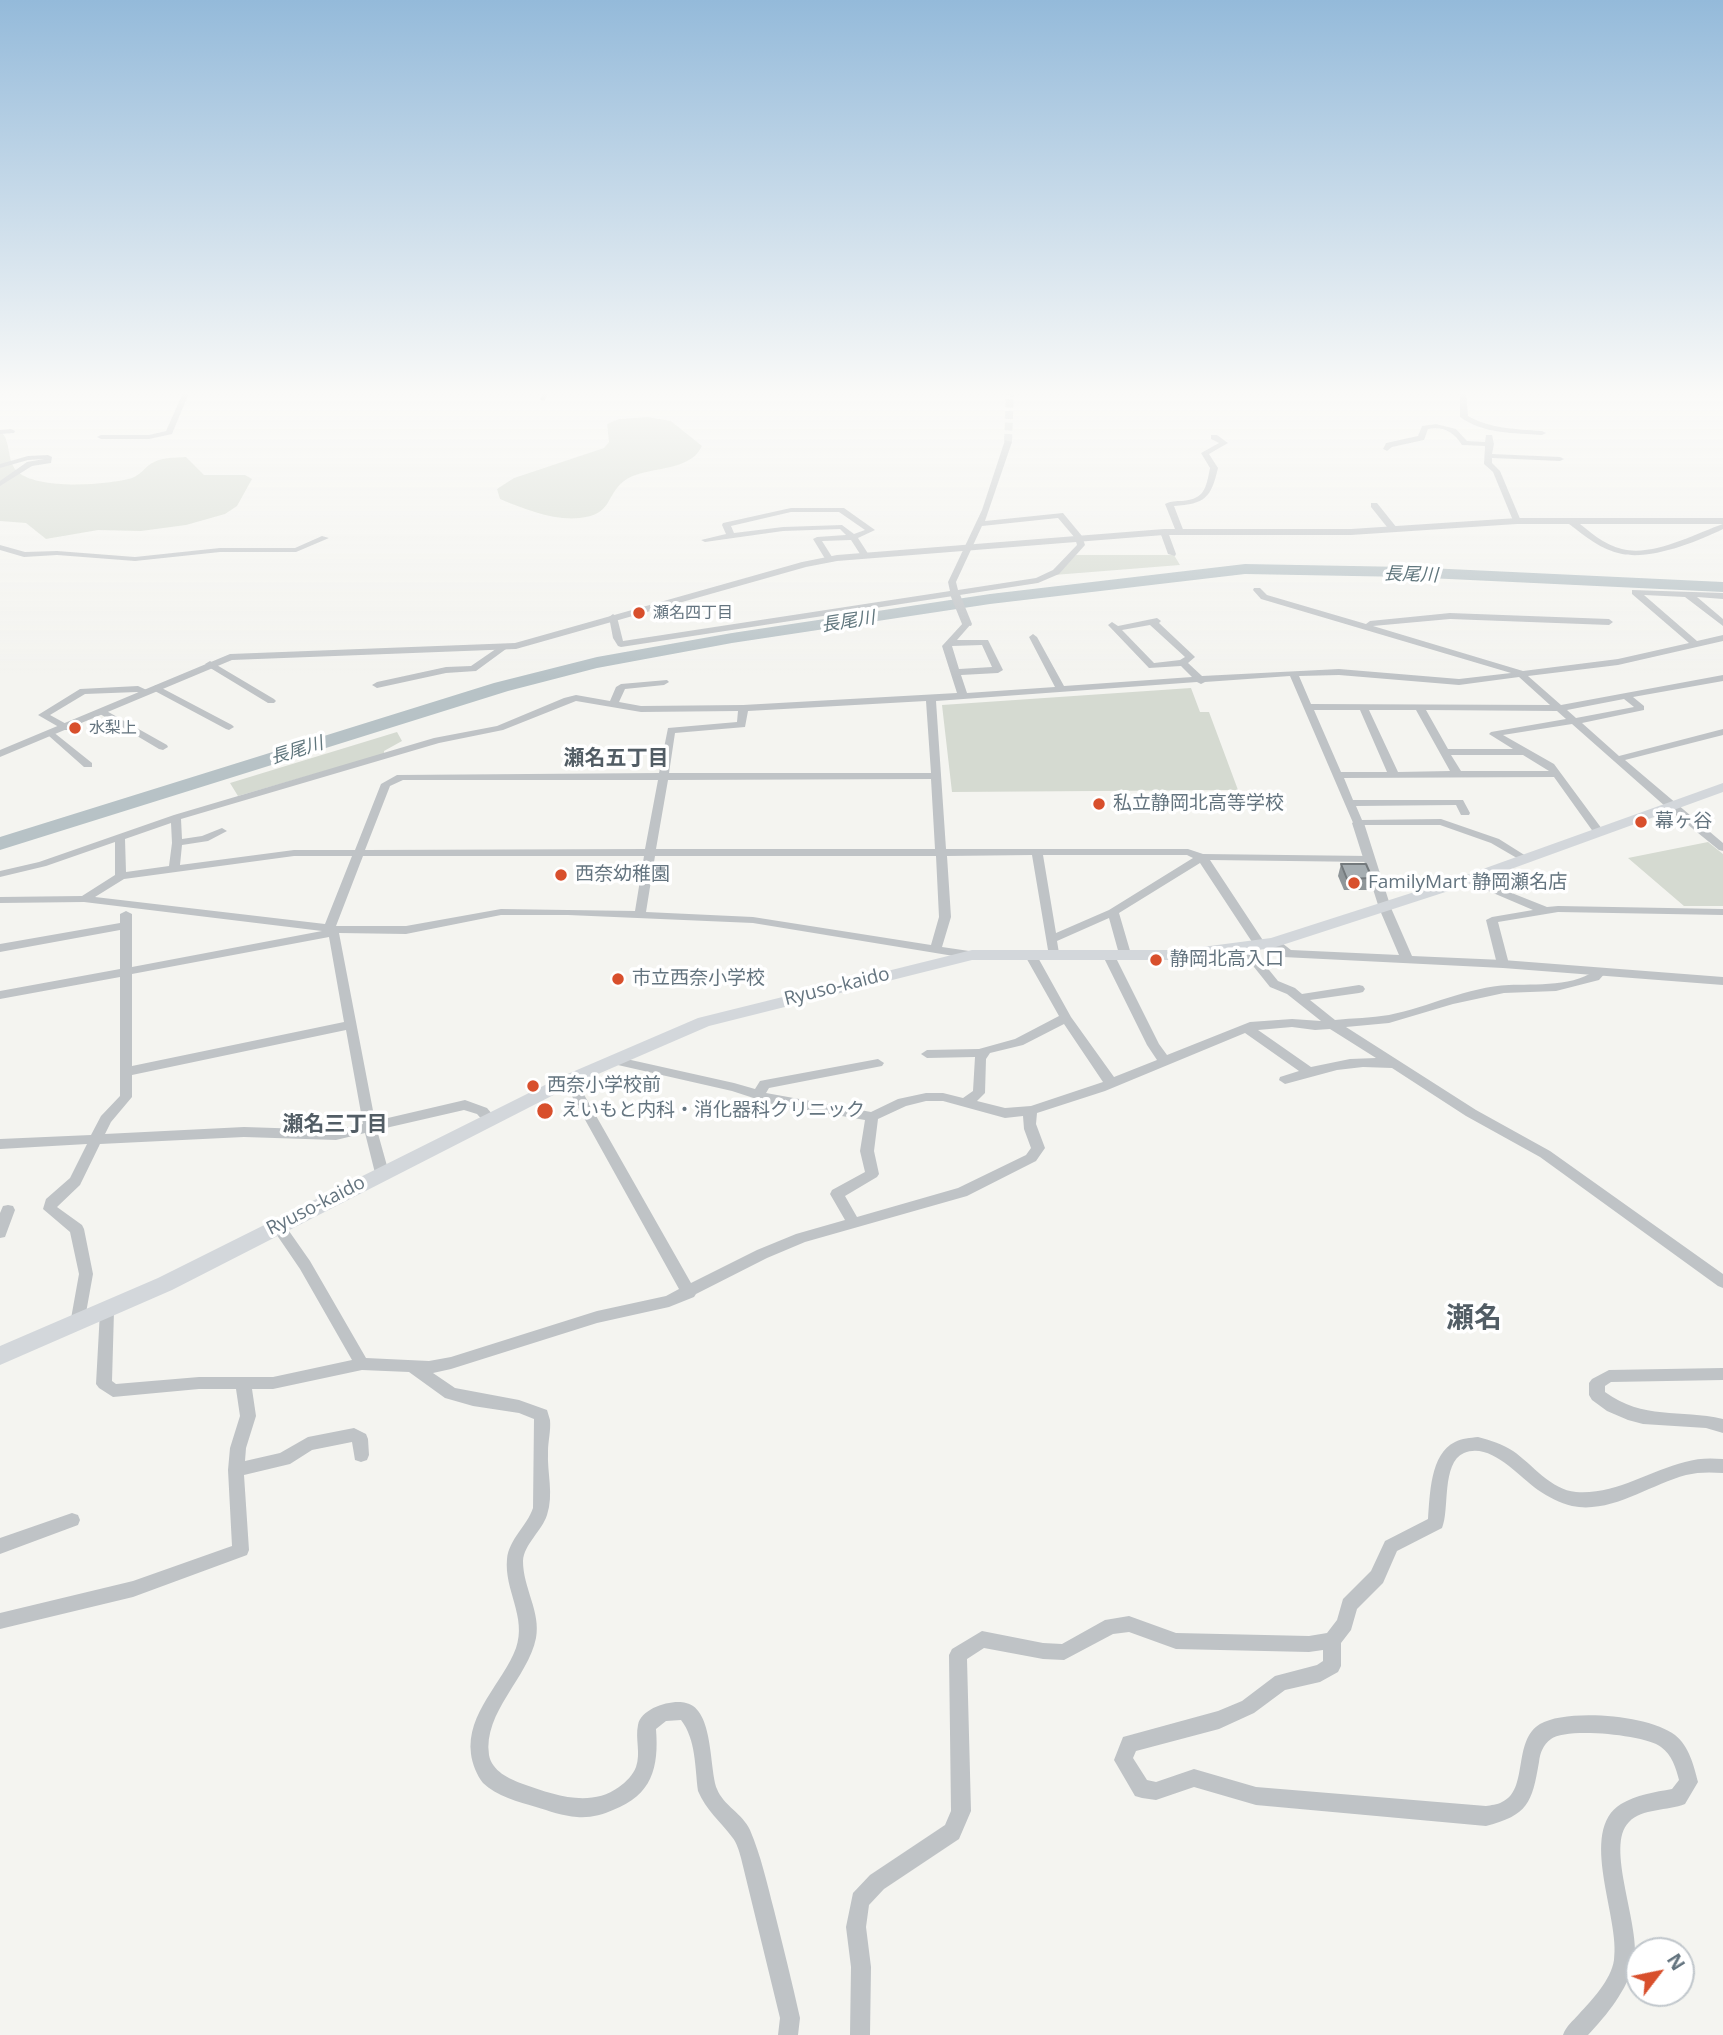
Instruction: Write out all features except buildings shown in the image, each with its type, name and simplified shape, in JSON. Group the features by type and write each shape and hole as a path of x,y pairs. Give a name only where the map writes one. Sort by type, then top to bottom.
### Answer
{"main road":[{"name":"Ryuso-kaido","path":"0,1356 107,1311 569,1080 704,1022 972,955 1030,954 1052,946 1117,954 1179,955 1259,945 1385,908 1723,787"}],"street":[{"path":"963,696 947,653 949,643 967,624 952,582 979,524 992,488"},
{"path":"1180,532 1169,504 1192,503 1204,499 1210,488"},
{"path":"1502,488 1517,521"},
{"path":"1374,505 1394,530"},
{"path":"731,536 726,525 792,510 841,510 871,530 853,537 817,539 830,560"},
{"path":"613,617 617,638 621,644 1047,576 1066,563 1081,545 1079,538 1060,514 979,524"},
{"path":"0,754 230,657 503,648 830,560 865,555 1164,532 1394,530 1517,521 1723,523"},
{"path":"1572,522 1594,540 1626,553 1699,539 1723,523"},
{"path":"705,540 783,529 842,527 853,537 865,555"},
{"path":"1164,532 1172,554"},
{"path":"0,547 24,555 57,553 135,559 220,550 296,550 325,538"},
{"path":"1257,590 1264,597 1523,675 1670,805 1723,848"},
{"path":"1695,644 1635,592 1723,596"},
{"path":"1687,594 1723,623"},
{"path":"1363,625 1440,616 1609,622"},
{"path":"1182,663 1190,657 1156,621 1114,627 1152,666 1182,663 1202,681"},
{"path":"1033,636 1061,690"},
{"path":"0,874 42,864 176,818 437,740 500,728 576,698 657,710 931,698 1293,673 1339,672 1459,682 1618,662 1723,638"},
{"path":"949,643 985,642 998,670 955,672"},
{"path":"377,685 446,670 473,669 503,648"},
{"path":"210,664 271,701"},
{"path":"1293,673 1359,824 1385,908 1407,959"},
{"path":"1308,707 1560,708 1723,678"},
{"path":"614,704 621,687 664,682"},
{"path":"67,728 43,715 83,691 138,689 151,690 229,727"},
{"path":"1598,831 1550,766 1494,734 1521,727 1577,723 1642,708 1627,697"},
{"path":"931,698 945,917 936,949"},
{"path":"1363,707 1395,775"},
{"path":"1419,707 1457,774"},
{"path":"640,915 671,730 742,725 743,708"},
{"path":"103,712 163,747"},
{"path":"1618,759 1723,732"},
{"path":"52,734 88,765"},
{"path":"1445,752 1523,752"},
{"path":"1338,775 1557,775"},
{"path":"0,995 324,935 331,928 386,784 401,777 937,776"},
{"path":"1350,803 1459,802 1465,813"},
{"path":"174,867 176,818"},
{"path":"1359,824 1440,822 1495,842 1522,858"},
{"path":"177,843 204,839 222,831"},
{"path":"120,838 121,876"},
{"path":"1037,852 1052,946 1202,857"},
{"path":"84,899 121,876 294,853 1188,852 1202,857 1369,859"},
{"path":"1202,857 1259,945 1274,984 1300,998 1332,1024 1395,1065 1564,1167 1723,1282"},
{"path":"1469,879 1543,910"},
{"path":"0,900 84,899 331,928 406,930 501,912 753,920 972,955"},
{"path":"1503,964 1492,920 1543,910 1723,912"},
{"path":"1113,912 1117,954 1153,1045 1164,1060"},
{"path":"0,948 127,919 126,1097 106,1119 75,1181 51,1203 50,1209 77,1229 86,1273 77,1324"},
{"path":"331,928 370,1128 382,1172"},
{"path":"1259,945 1288,954 1503,964 1723,981"},
{"path":"1030,954 1066,1018 1111,1083"},
{"path":"612,1060 758,1095 872,1117 902,1102 926,1097 943,1097 1005,1113 1032,1110 1111,1083 1247,1027 1389,1019 1451,1000 1504,989 1556,988 1595,977 1601,971"},
{"path":"1300,998 1359,989"},
{"path":"927,1054 983,1053 996,1046 1019,1042 1066,1018"},
{"path":"126,1072 351,1025"},
{"path":"1247,1027 1309,1072"},
{"path":"965,1103 979,1093 983,1053"},
{"path":"1285,1080 1335,1065 1364,1062 1395,1065"},
{"path":"758,1095 765,1084 878,1063"},
{"path":"569,1080 689,1293"},
{"path":"0,1144 98,1137 244,1132 336,1135 465,1105 482,1111 491,1121"},
{"path":"107,1311 104,1384 113,1391 199,1383 273,1383 362,1364 429,1367 472,1357 597,1317 669,1301 762,1254 801,1238 962,1192 1031,1158 1038,1148 1029,1127 1028,1117 1032,1110"},
{"path":"854,1224 837,1194 872,1174 867,1152 872,1117"},
{"path":"0,1233 8,1210"},
{"path":"276,1225 305,1265 362,1364"},
{"path":"407,1365 420,1370 447,1393 475,1401 525,1407 541,1415 544,1431 540,1448 544,1482 535,1523 521,1539 515,1559 516,1576 530,1625 524,1649 484,1726 479,1752 486,1773 501,1786 575,1808 598,1807 620,1797 641,1779 648,1756 647,1725 663,1712 685,1711 695,1723 701,1743 707,1791 741,1832 751,1858 790,2018 788,2035"},
{"path":"1723,1374 1609,1376 1597,1383 1597,1395 1611,1408 1628,1415 1723,1426"},
{"path":"0,1621 133,1589 241,1550 236,1470 238,1448 248,1416 243,1384"},
{"path":"236,1470 284,1460 308,1444 354,1435 360,1439 361,1455"},
{"path":"1573,2035 1615,1985 1624,1959 1620,1899 1611,1866 1611,1835 1621,1815 1645,1804 1678,1797 1689,1782 1684,1761 1665,1738 1645,1730 1568,1725 1546,1731 1532,1747 1527,1789 1511,1807 1486,1816 1256,1796 1194,1779 1156,1791 1142,1789 1130,1775 1123,1760 1130,1743 1219,1720 1248,1707 1281,1682 1320,1673 1332,1666 1332,1640 1345,1624 1349,1605 1377,1577 1391,1546 1436,1523 1447,1457 1459,1447 1473,1444 1498,1451 1547,1488 1570,1499 1607,1498 1681,1471 1713,1464 1723,1466"},
{"path":"0,1546 72,1520"},
{"path":"860,2035 861,1967 856,1927 860,1900 877,1882 952,1832 961,1811 958,1655 971,1644 982,1639 1043,1651 1064,1651 1111,1626 1129,1624 1176,1641 1309,1644 1332,1640"}],"shaded area":[{"path":"0,488 247,488 237,506 225,514 186,525 141,531 98,530 46,539 26,523 0,521"},
{"path":"617,488 598,513 580,518 550,516 529,510 500,499 497,489"},
{"path":"1076,555 1174,555 1180,565 1054,575"},
{"path":"1191,688 1200,712 1209,712 1238,790 952,792 942,705"},
{"path":"397,732 402,741 384,751 384,754 238,796 230,783"},
{"path":"1708,842 1723,854 1723,906 1684,906 1628,858"}],"waterway":[{"name":"長尾川","path":"0,844 501,687 597,663 732,638 990,599 1245,569 1407,572 1723,587"}],"place":[{"name":"瀬名四丁目","path":"639,613"},
{"name":"水梨上","path":"75,728"},
{"name":"私立静岡北高等学校","path":"1099,804"},
{"name":"幕ヶ谷","path":"1641,822"},
{"name":"西奈幼稚園","path":"561,875"},
{"name":"FamilyMart 静岡瀬名店","path":"1354,883"},
{"name":"静岡北高入口","path":"1156,960"},
{"name":"市立西奈小学校","path":"618,979"},
{"name":"西奈小学校前","path":"533,1086"},
{"name":"えいもと内科・消化器科クリニック","path":"545,1111"}],"district":[{"name":"瀬名五丁目","path":"616,759"},
{"name":"瀬名三丁目","path":"335,1125"},
{"name":"瀬名","path":"1474,1319"}]}
